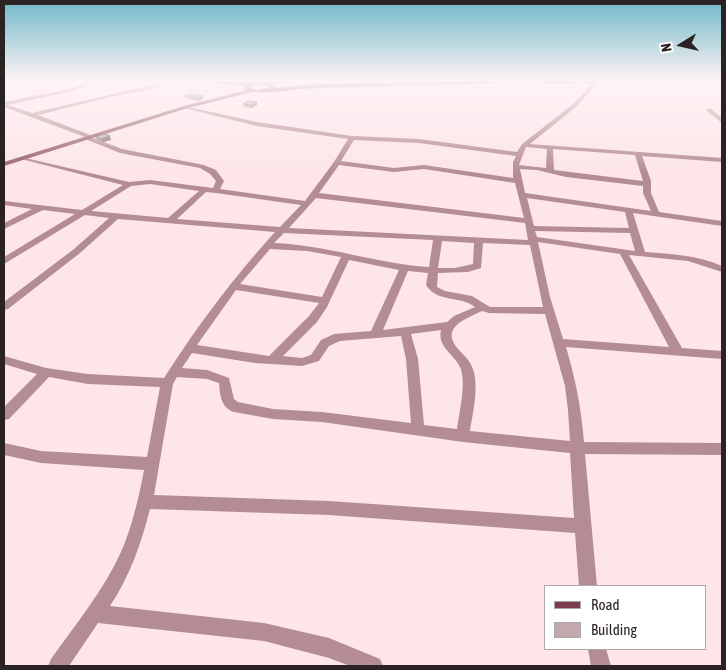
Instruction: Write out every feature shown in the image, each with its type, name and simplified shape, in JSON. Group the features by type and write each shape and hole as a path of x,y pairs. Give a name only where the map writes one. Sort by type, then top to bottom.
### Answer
{"main road":[{"path":"4,164 175,111"}],"street":[{"path":"23,111 120,151 202,166 214,172 220,182 216,191"},
{"path":"33,115 48,111"},
{"path":"201,111 264,125 352,138 410,140 521,149 550,147 722,160"},
{"path":"568,111 521,149 516,167 549,311 571,386 588,585"},
{"path":"710,111 722,121"},
{"path":"58,666 111,588 127,558 141,519 171,378 189,348 233,286 266,246 314,195 352,138"},
{"path":"550,147 550,172"},
{"path":"638,154 647,184 647,193 656,214"},
{"path":"23,158 129,184"},
{"path":"337,163 394,170 424,166 518,181"},
{"path":"516,167 537,168 550,172 647,184"},
{"path":"4,261 82,211 129,184 144,181 305,203"},
{"path":"171,220 204,190"},
{"path":"314,195 529,224 634,231"},
{"path":"523,195 722,224"},
{"path":"4,203 116,216 282,230 558,242 641,255 697,258 722,269"},
{"path":"4,226 42,207"},
{"path":"628,210 641,255"},
{"path":"4,307 77,250 116,216"},
{"path":"438,238 431,285 432,289 438,293 469,299 481,308 490,310 549,311"},
{"path":"266,246 320,250 366,262 433,270 464,270 478,266 479,240"},
{"path":"623,252 678,352"},
{"path":"272,360 313,319 325,301 346,256"},
{"path":"375,335 405,266"},
{"path":"233,286 325,301"},
{"path":"189,348 294,363 310,361 316,358 325,343 331,339 448,326 481,308"},
{"path":"448,326 447,340 450,347 465,364 468,375 463,436"},
{"path":"405,331 412,360 418,430"},
{"path":"559,343 719,354 722,365"},
{"path":"4,360 46,372 88,379 171,378 197,373 220,378 225,381 226,397 229,403 234,407 247,411 322,416 463,436 577,448 722,448"},
{"path":"4,415 46,372"},
{"path":"4,449 11,452 41,456 153,464"},
{"path":"145,502 330,508 582,526"},
{"path":"94,613 264,632 329,648 373,666"},
{"path":"597,650 601,666"}],"building":[{"path":"105,134 110,136 101,139 96,137"}]}
